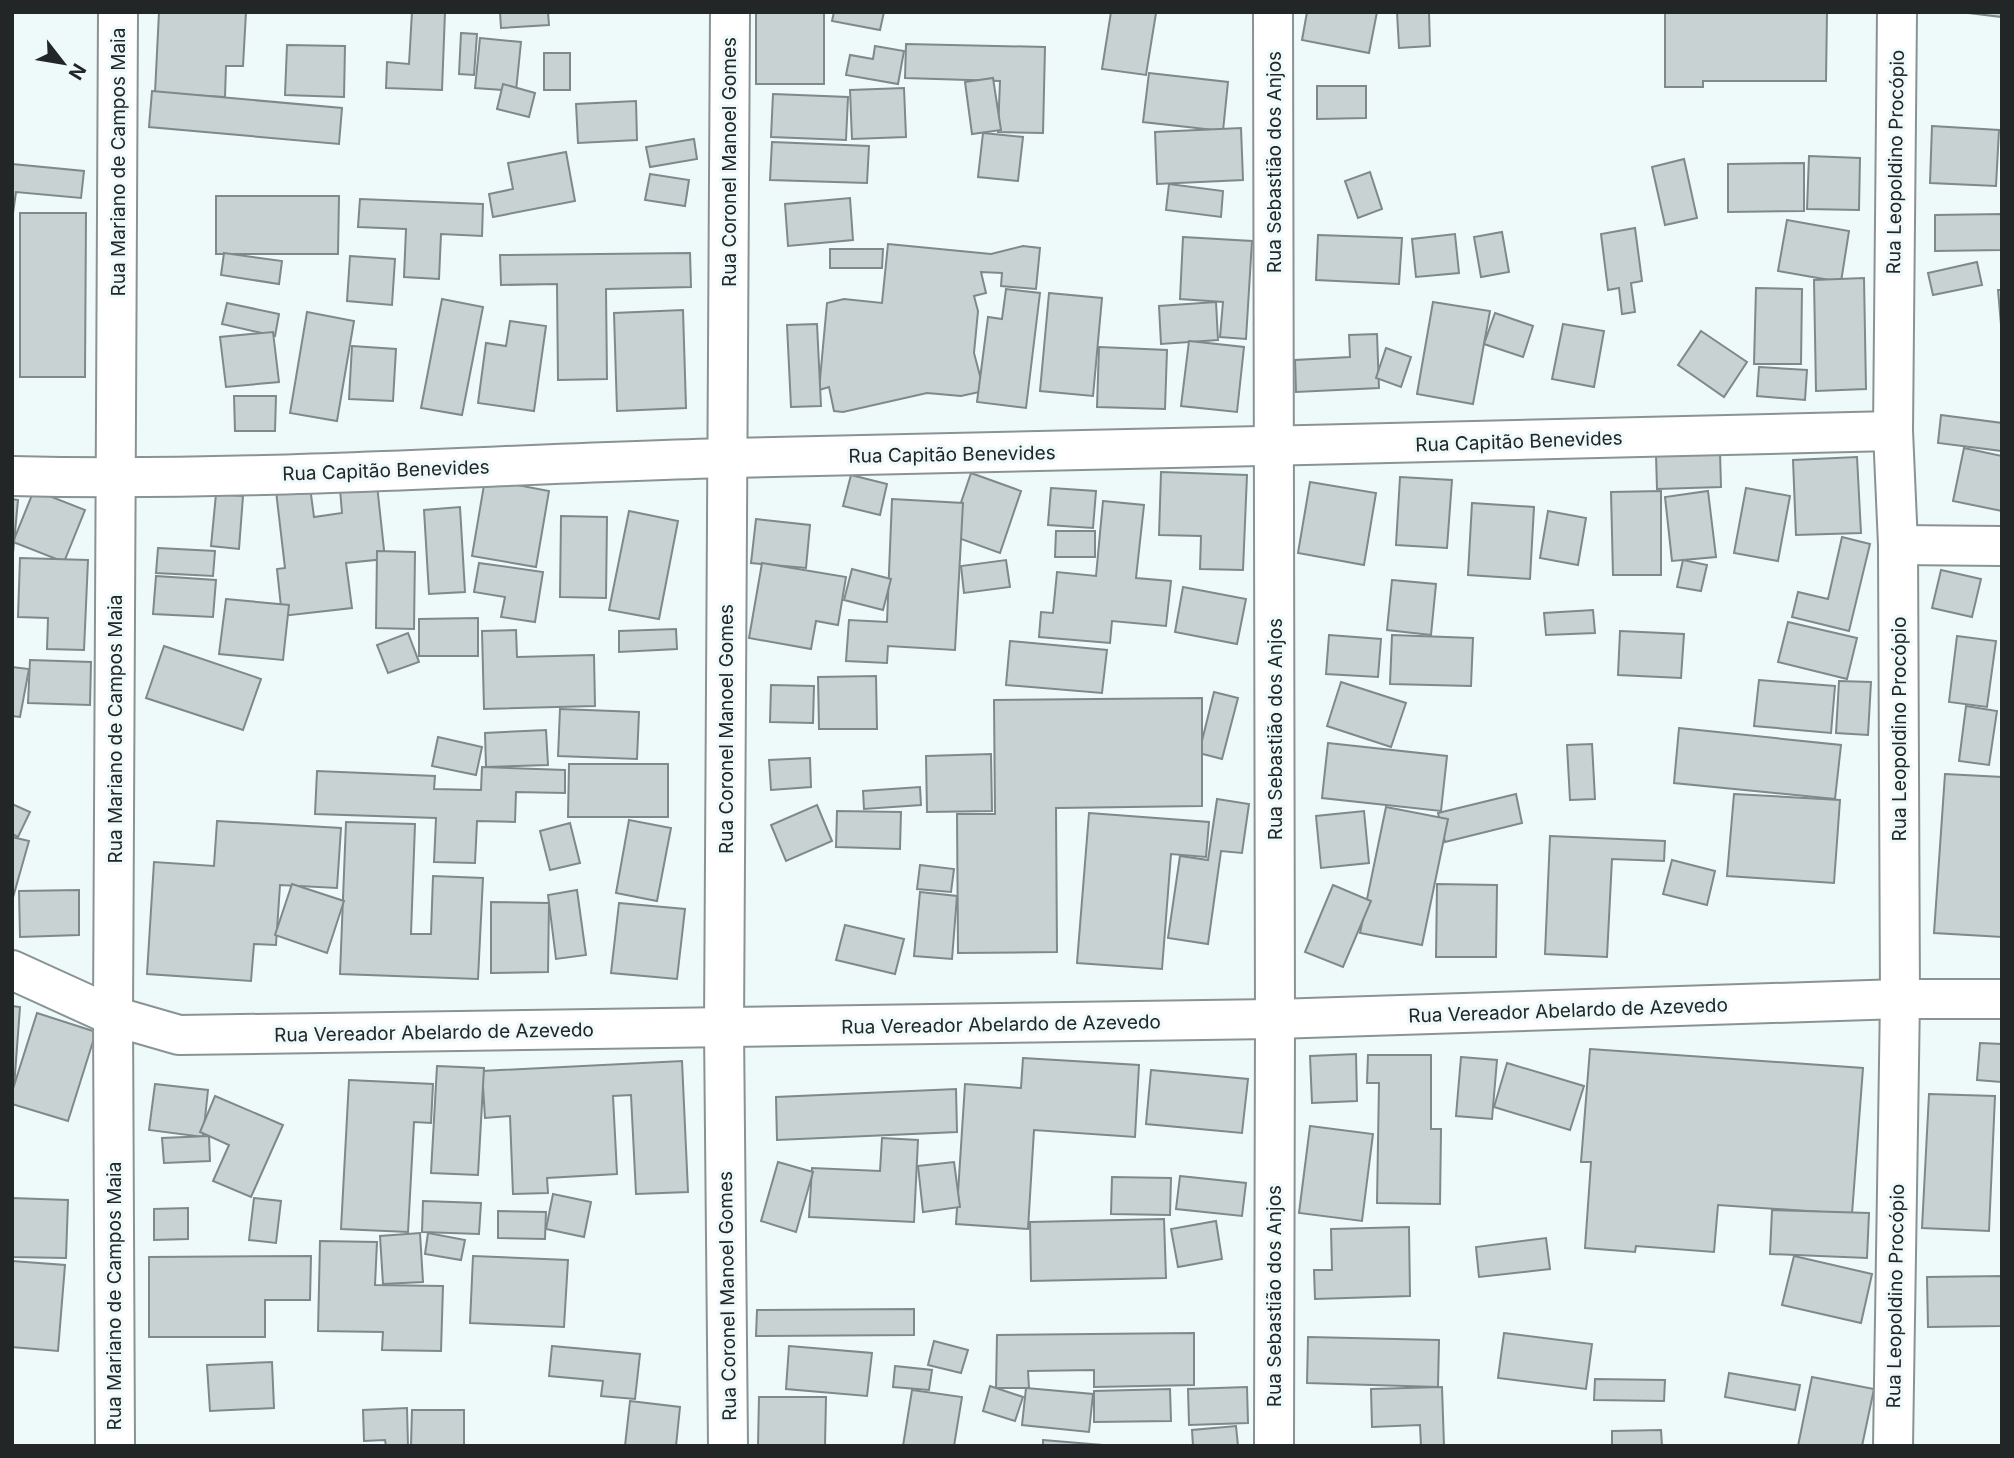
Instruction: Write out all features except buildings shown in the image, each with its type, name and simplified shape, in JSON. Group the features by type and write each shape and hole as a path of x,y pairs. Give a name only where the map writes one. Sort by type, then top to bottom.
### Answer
{"street":[{"name":"Rua Mariano de Campos Maia","path":"115,1446 113,1016 118,12"},
{"name":"Rua Coronel Manoel Gomes","path":"728,1446 724,1028 730,12"},
{"name":"Rua Sebastião dos Anjos","path":"1273,12 1273,1446"},
{"name":"Rua Leopoldino Procópio","path":"1893,1446 1900,999 1898,545 1892,431 1897,12"},
{"name":"Rua Capitão Benevides","path":"12,476 117,478 727,458 1892,431"},
{"path":"1898,545 2002,546"},
{"name":"Rua Vereador Abelardo de Azevedo","path":"12,970 113,1016 179,1035 1275,1019 1900,999 2002,999"}]}
